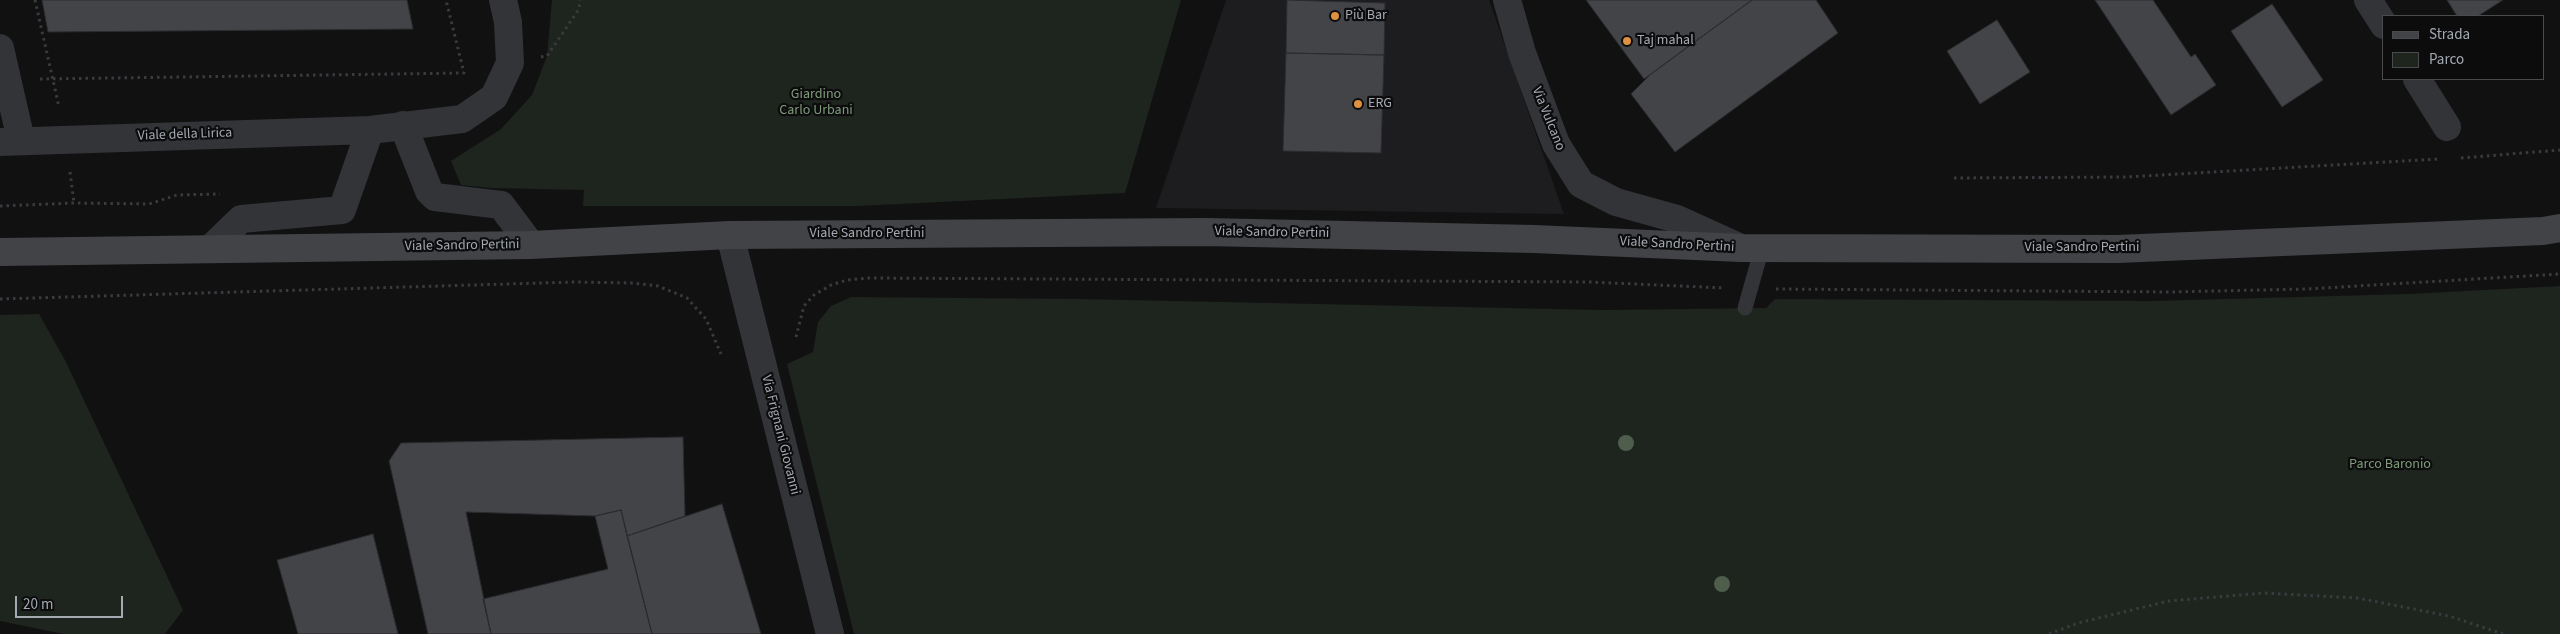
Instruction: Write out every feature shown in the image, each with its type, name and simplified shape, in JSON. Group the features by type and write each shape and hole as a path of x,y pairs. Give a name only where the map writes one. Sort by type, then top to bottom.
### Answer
{"main road":[{"name":"Viale Sandro Pertini","path":"0,252 531,245 730,235 1206,232 1534,238 1751,248 2118,249 2554,230"}],"street":[{"name":"Viale della Lirica","path":"11,141 370,130 462,119 494,97 510,64 508,22 503,0"},
{"name":"Via Vulcano","path":"1507,0 1522,53 1556,144 1581,184 1616,202 1677,219 1751,248"},
{"path":"2368,0 2382,22"},
{"path":"0,48 7,78 11,141"},
{"path":"2418,80 2447,127"},
{"path":"403,125 428,191 435,197 501,205 531,245"},
{"path":"210,249 241,219 342,210 370,130"},
{"name":"Via Frignani Giovanni","path":"730,235 830,634"}],"lane":[{"path":"1745,308 1751,289 1751,248"}],"path":[{"path":"35,0 66,139 74,203"},
{"path":"7,78 53,80 464,73 446,0"},
{"path":"540,57 547,56 579,9 580,0"},
{"path":"2453,158 2560,150"},
{"path":"1954,178 2127,176 2443,159"},
{"path":"0,206 74,203 149,204 177,195 225,194"},
{"path":"796,337 804,306 814,295 831,285 847,280 868,278 1579,282 1751,289 2170,292 2306,288 2560,274"},
{"path":"0,299 575,282 633,283 658,286 687,298 706,319 721,354"},
{"path":"2048,634 2078,623 2170,601 2264,593 2357,598 2449,616 2503,634"}],"shaded area":[{"name":"ERG","path":"1226,0 1489,0 1564,214 1156,208"}],"green space":[{"name":"Giardino Carlo Urbani","path":"552,0 1181,0 1125,193 858,206 583,206 584,190 491,188 461,185 451,161 501,129 532,95 547,56"},
{"name":"Parco Baronio","path":"2560,286 2560,634 854,634 787,364 813,352 818,322 831,306 851,297 1079,299 1603,310 1766,308 1775,299 2153,301 2408,294"},
{"path":"39,314 65,360 183,610 165,634 63,634 0,621 0,315"}],"building":[{"path":"42,0 407,0 413,29 48,32"},
{"path":"1287,0 1385,3 1384,55 1286,53"},
{"path":"1586,0 1752,0 1644,79"},
{"path":"1752,0 1816,0 1838,33 1675,152 1631,94 1651,74"},
{"path":"2095,0 2153,0 2191,57 2195,54 2216,85 2171,115"},
{"path":"2447,0 2503,0 2480,15 2456,15"},
{"path":"2272,4 2323,80 2282,107 2231,31"},
{"path":"1997,20 2030,72 1980,104 1947,51"},
{"path":"1286,53 1384,55 1381,153 1283,151"},
{"path":"683,437 685,516 627,536 621,510 595,516 466,512 491,634 428,634 389,461 401,443"},
{"path":"722,504 761,634 652,634 627,536"},
{"path":"621,510 652,634 491,634 483,599 608,569 595,516"},
{"path":"373,534 398,634 298,634 277,560"}],"place":[{"name":"Più Bar","path":"1335,16"},
{"name":"Taj mahal","path":"1627,41"},
{"name":"ERG","path":"1358,104"}]}
